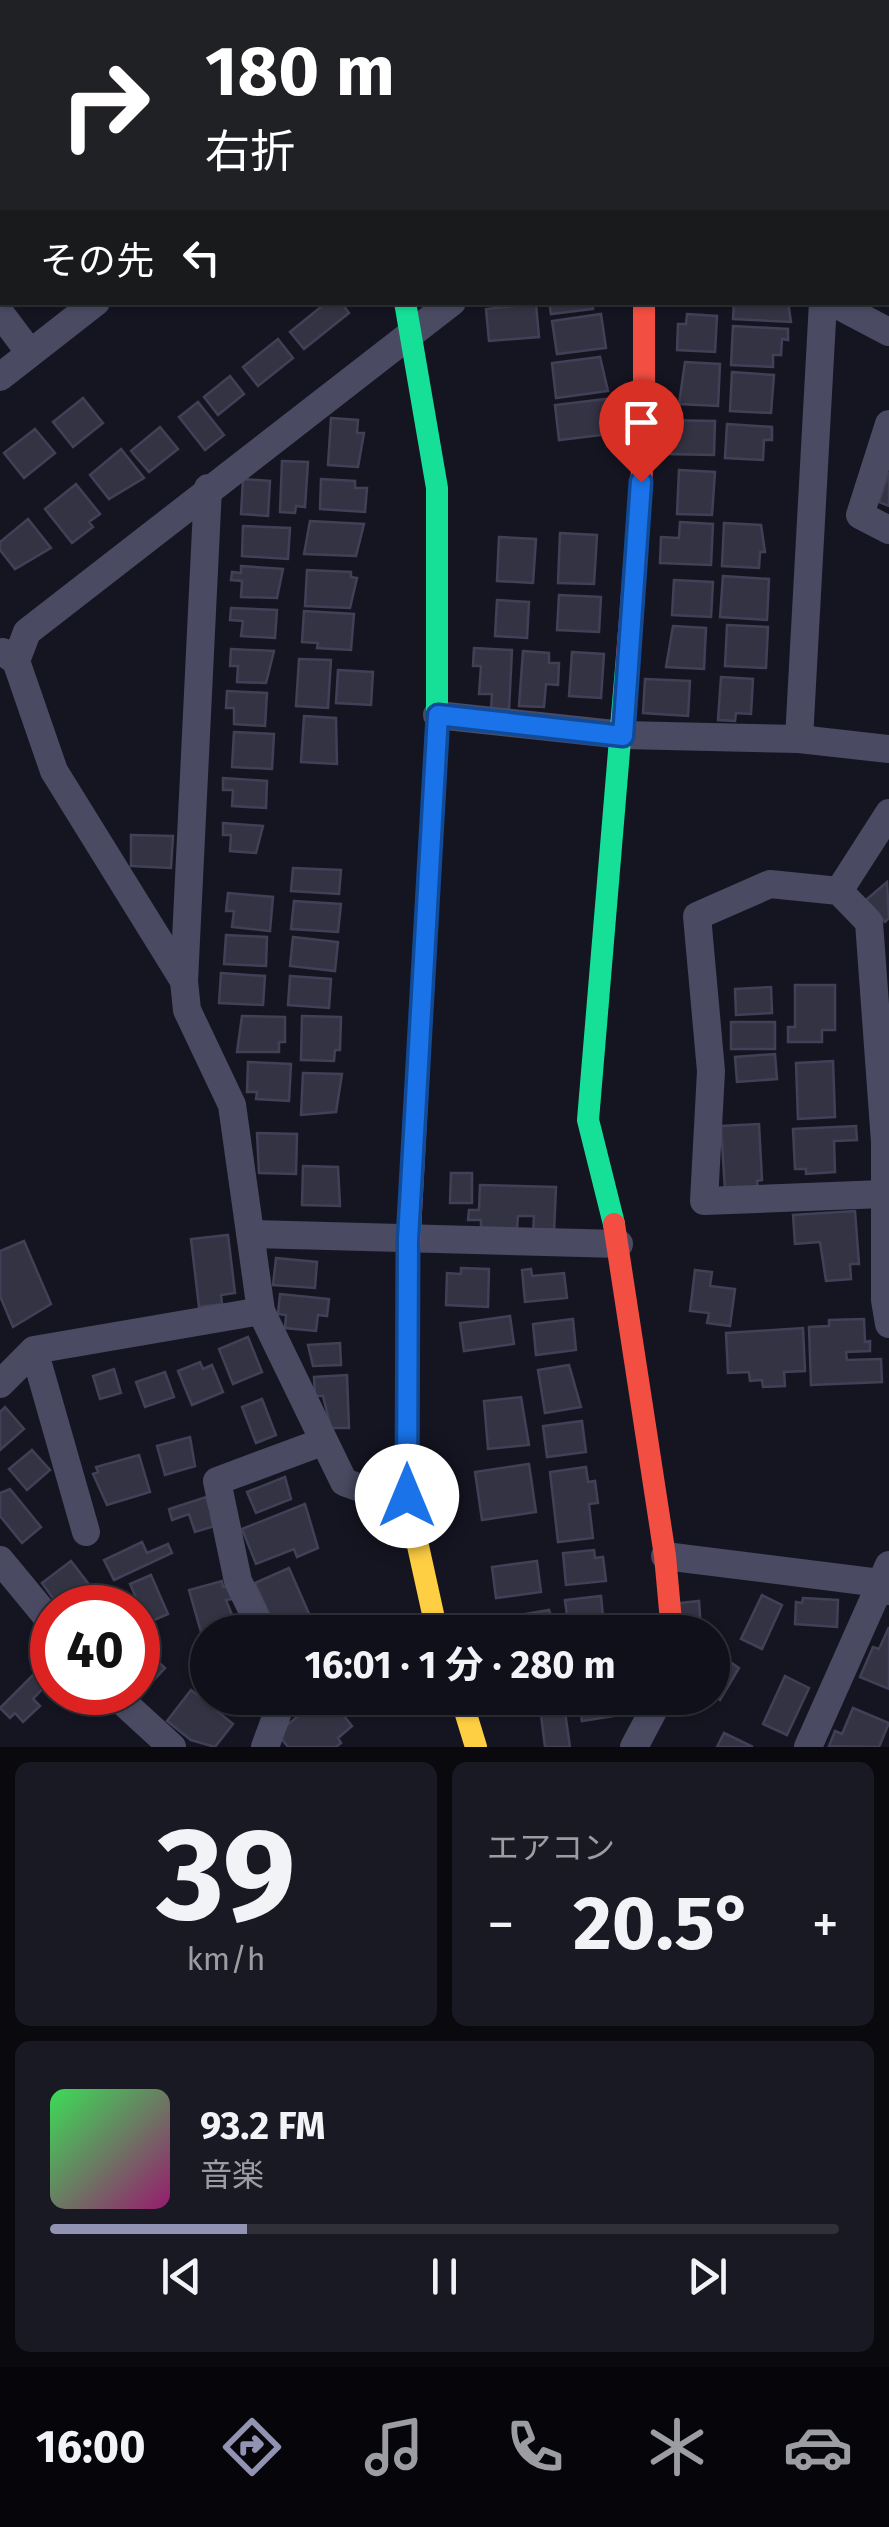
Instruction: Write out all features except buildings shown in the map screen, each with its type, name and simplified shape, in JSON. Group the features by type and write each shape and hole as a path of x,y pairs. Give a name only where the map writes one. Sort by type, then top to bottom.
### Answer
{"street":[{"path":"0,377 92,305"},
{"path":"406,305 438,488 438,715 408,1239 407,1496 433,1615"},
{"path":"184,980 54,771 8,656 27,632 448,305"},
{"path":"644,305 644,446 623,736 588,1120 618,1244 670,1615"},
{"path":"799,739 823,305"},
{"path":"838,305 889,332"},
{"path":"0,313 30,354"},
{"path":"889,424 860,516 889,530"},
{"path":"208,488 184,980 186,1010 232,1105 261,1311 344,1482 385,1497 407,1496"},
{"path":"438,715 623,736 799,739 889,748"},
{"path":"839,890 889,814"},
{"path":"883,1194 704,1201 711,1071 697,916 770,884 839,890 869,922 887,1143 883,1194 889,1324"},
{"path":"250,1234 618,1244"},
{"path":"0,1384 34,1350 261,1311"},
{"path":"34,1350 86,1532"},
{"path":"255,1615 238,1581 218,1480 322,1442"},
{"path":"665,1556 886,1580 808,1747"},
{"path":"0,1560 30,1597"},
{"path":"137,1715 172,1747"},
{"path":"265,1747 277,1715"},
{"path":"466,1715 476,1747"},
{"path":"634,1747 651,1715"}],"traffic: fast":[{"path":"406,305 437,488 437,715 432,813"},
{"path":"614,1224 588,1120 626,668"}],"traffic: slow":[{"path":"408,1270 407,1496 433,1615"},
{"path":"466,1715 476,1747"}],"traffic: jam":[{"path":"626,668 644,446 644,305"},
{"path":"408,1270 432,813"},
{"path":"614,1224 665,1556 670,1615"}],"route":[{"path":"407,1496 408,1239 438,715 623,736 641,482"}]}
